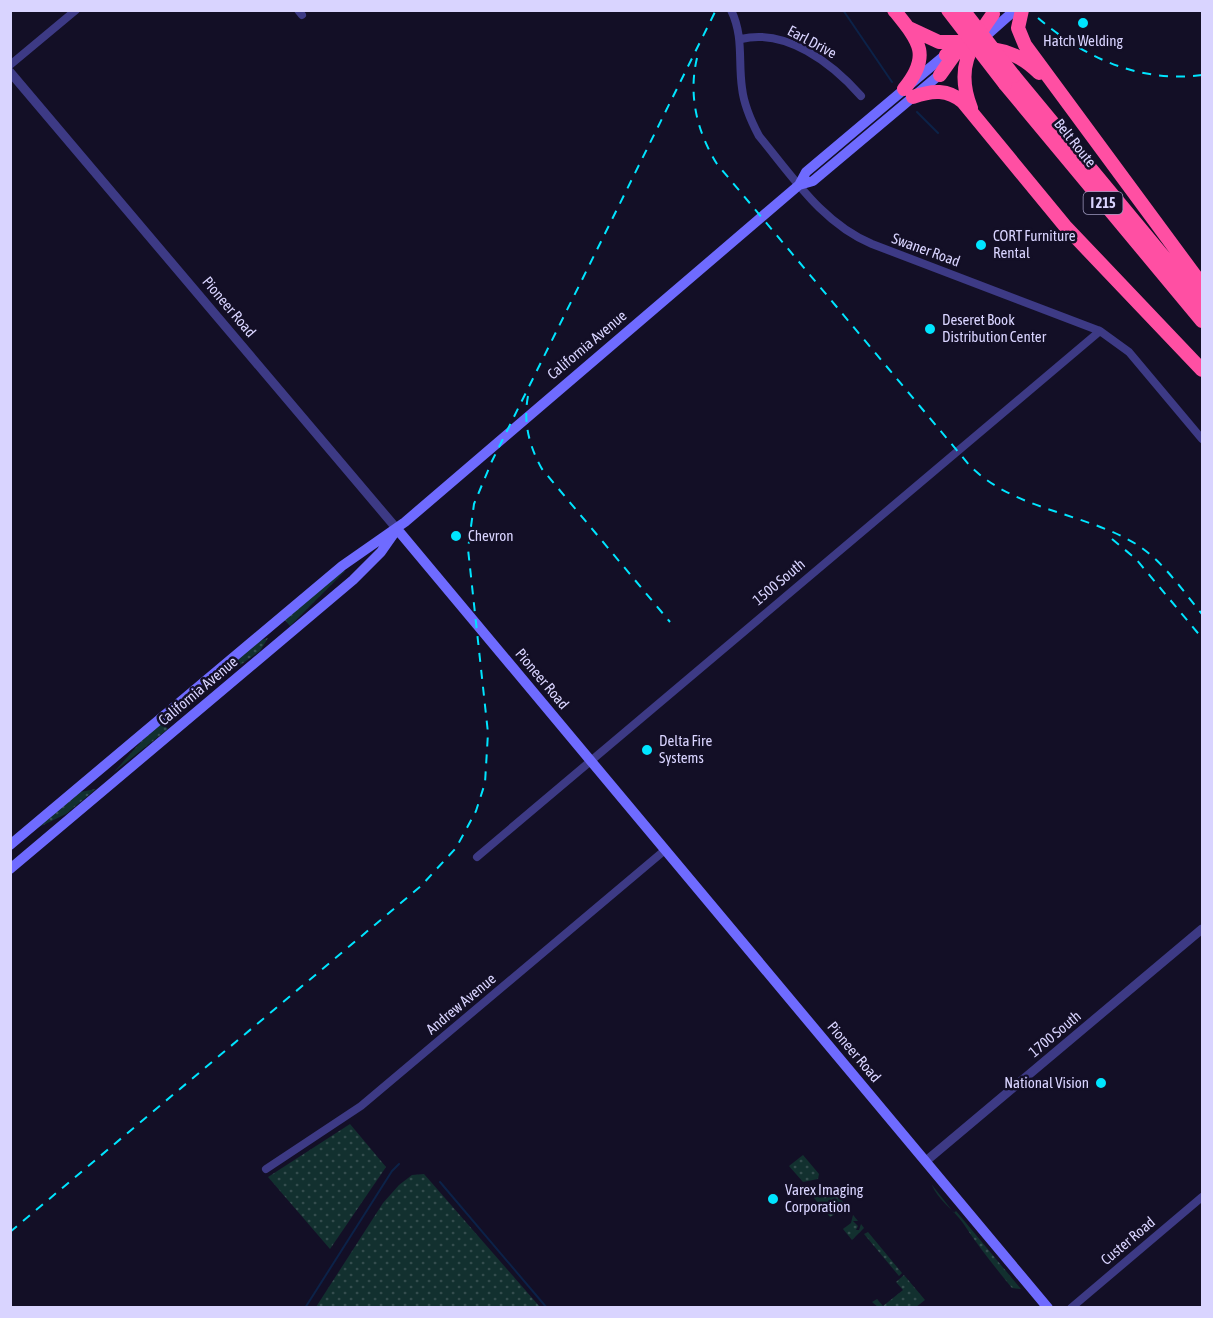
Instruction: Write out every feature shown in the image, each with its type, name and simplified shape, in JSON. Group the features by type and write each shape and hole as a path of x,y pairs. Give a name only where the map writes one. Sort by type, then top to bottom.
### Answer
{"highway":[{"path":"894,10 907,27 921,61 909,93 944,92 960,99 1065,226 1203,370"},
{"name":"Belt Route","path":"948,10 1203,303"},
{"name":"Belt Route","path":"963,10 1009,80 1203,321"},
{"path":"971,110 963,74 962,45 971,26 973,10"},
{"path":"1022,10 1018,23 1021,38 1065,101 1151,212 1203,285"},
{"path":"940,75 962,45 996,12"},
{"path":"907,27 927,39 995,49 1019,57 1034,68 1065,101"},
{"path":"962,45 990,32"}],"main road":[{"path":"990,32 1016,10"},
{"name":"California Avenue","path":"14,842 353,557 397,530 799,185 806,172 909,93 962,45"},
{"name":"California Avenue","path":"909,93 940,75"},
{"name":"California Avenue","path":"10,869 363,571 397,530"},
{"name":"Pioneer Road","path":"397,530 1048,1308"},
{"path":"268,628 279,642"},
{"path":"212,675 224,688"},
{"path":"184,699 196,712"},
{"path":"97,772 109,786"},
{"path":"14,842 28,854"}],"street":[{"path":"10,65 76,10"},
{"name":"Swaner Road","path":"731,10 741,39 741,87 752,123 799,185 828,218 856,237 1100,331 1129,352 1203,439"},
{"name":"Earl Drive","path":"741,39 758,36 772,37 810,54 834,68 861,96"},
{"name":"Pioneer Road","path":"10,72 397,530"},
{"name":"1500 South","path":"477,857 590,759 1100,331"},
{"name":"Andrew Avenue","path":"266,1169 361,1106 665,850"},
{"name":"1700 South","path":"926,1161 1203,929"},
{"name":"Custer Road","path":"1071,1308 1203,1197"}],"green space":[{"path":"343,570 345,571 290,626 284,619"},
{"path":"268,638 260,651 229,673 234,662 244,652"},
{"path":"162,723 168,729 114,772 147,735"},
{"path":"96,789 66,814 37,828 80,792"},
{"path":"350,1124 386,1167 330,1249 268,1177"},
{"path":"803,1155 819,1174 818,1179 803,1182 789,1166"},
{"path":"424,1174 540,1307 316,1307 383,1203 399,1185 412,1175"},
{"path":"932,1185 952,1210 938,1195"},
{"path":"830,1186 847,1207 830,1217 814,1198"},
{"path":"956,1211 1021,1289 1012,1288 954,1213"},
{"path":"853,1215 858,1221 853,1221 858,1226 856,1230 859,1230 861,1224 864,1228 852,1240 843,1229 851,1223"},
{"path":"868,1232 902,1273 899,1276 864,1234"},
{"path":"904,1275 925,1300 916,1307 878,1307 872,1302 877,1299 883,1306 903,1290 896,1282"}],"waterway":[{"path":"843,10 892,82"},
{"path":"917,112 938,133"},
{"path":"305,1308 392,1171 399,1164"},
{"path":"440,1182 547,1308"}],"railway":[{"path":"10,1232 421,886 456,848 476,811 485,783 488,733 468,549 474,504 492,461 716,10"},
{"path":"1038,18 1075,45 1114,64 1156,75 1202,75"},
{"path":"697,58 694,72 696,113 704,139 717,164 970,466 988,481 1008,493 1116,533 1136,544 1163,567 1202,614"},
{"path":"528,396 526,415 528,434 542,469 670,622"},
{"path":"1112,539 1136,559 1202,638"}],"place":[{"name":"Hatch Welding","path":"1083,23"},
{"name":"CORT Furniture Rental","path":"981,245"},
{"name":"Deseret Book Distribution Center","path":"930,329"},
{"name":"Chevron","path":"456,536"},
{"name":"Delta Fire Systems","path":"647,750"},
{"name":"National Vision","path":"1101,1083"},
{"name":"Varex Imaging Corporation","path":"773,1199"}]}
